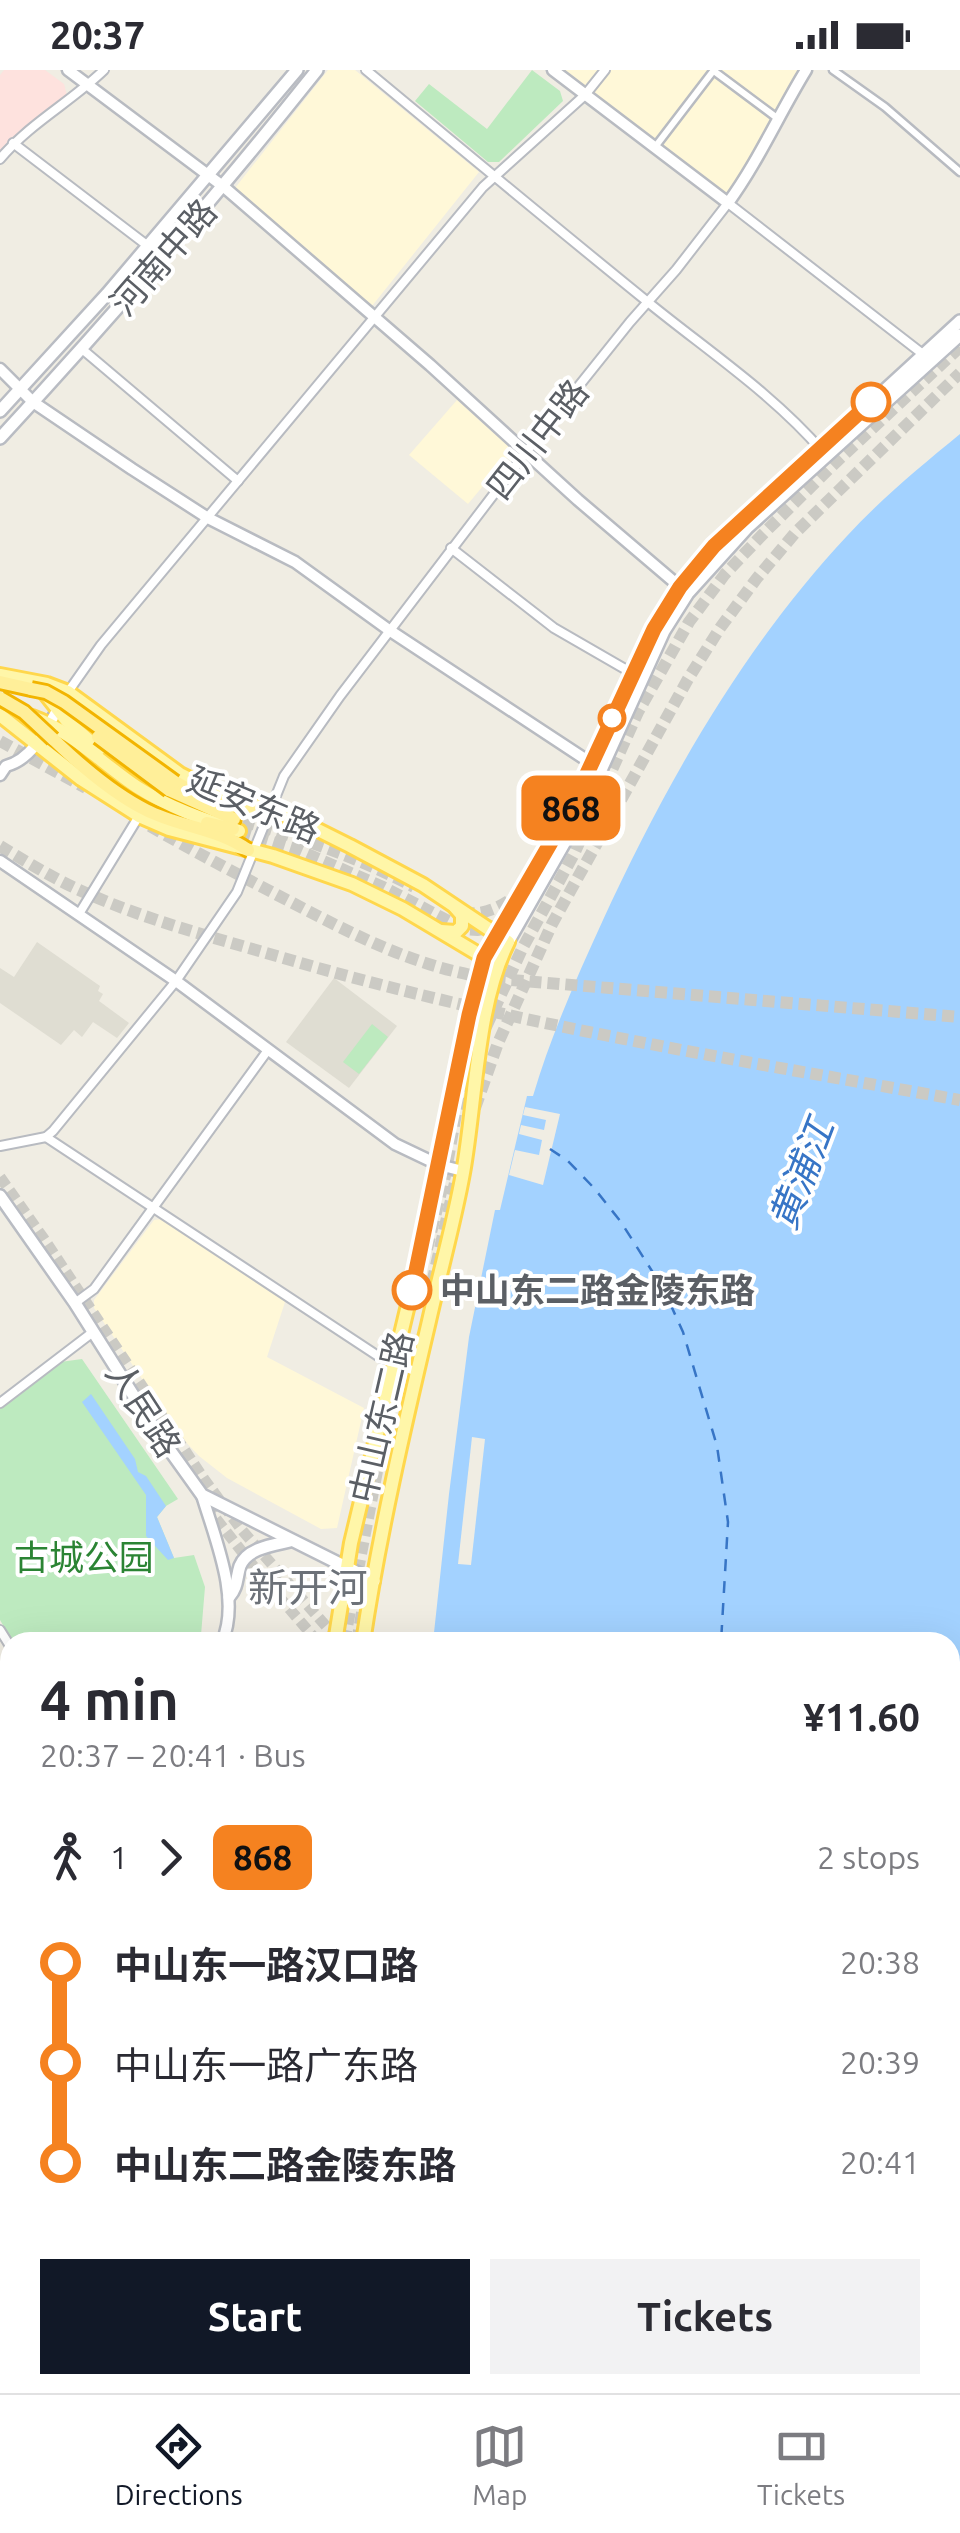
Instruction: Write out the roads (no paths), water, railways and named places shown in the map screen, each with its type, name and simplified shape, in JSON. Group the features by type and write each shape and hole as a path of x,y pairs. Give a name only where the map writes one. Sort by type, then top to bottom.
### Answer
{"highway":[{"path":"0,678 29,684 64,702 172,786 238,825"},
{"path":"0,698 24,712 146,811 234,840 252,851"},
{"path":"172,786 228,806 267,808"},
{"path":"146,811 238,825"}],"main road":[{"name":"河南中路","path":"0,410 210,176 297,70"},
{"name":"河南中路","path":"0,438 224,186 317,70"},
{"path":"597,767 632,673 663,612 927,358 960,320"},
{"path":"927,358 960,335"},
{"path":"490,961 597,767 684,590"},
{"path":"29,684 38,687 73,728 148,786 238,825"},
{"name":"延安东路","path":"29,684 68,692 180,774 214,791 300,822 391,866 502,938"},
{"path":"0,713 23,715 49,724 158,800 238,825"},
{"name":"延安东路","path":"0,713 81,779 146,811"},
{"name":"延安东路","path":"252,851 352,884 403,908 490,961"},
{"path":"440,930 452,932 462,926 462,915 454,906"},
{"name":"中山东二路","path":"336,1632 346,1568 419,1259 467,1023 490,961"},
{"name":"中山东二路","path":"365,1632 417,1372 464,1172 490,961"},
{"name":"人民路","path":"0,1196 5,1212 75,1303 154,1428 202,1495"},
{"path":"202,1495 374,1581"},
{"path":"228,1597 235,1590 241,1562 265,1547 290,1540"}],"street":[{"path":"68,70 224,186 684,590"},
{"path":"0,159 14,143 104,70"},
{"path":"366,70 771,400 824,453"},
{"path":"553,70 927,358"},
{"path":"0,775 6,766 20,762 37,742 91,658 483,187 585,95 605,70"},
{"path":"655,147 713,70 777,118"},
{"name":"四川中路","path":"46,1137 176,981 237,892 267,808 294,761 340,696 526,452 728,203 806,70"},
{"path":"833,70 885,107 960,172"},
{"path":"14,143 148,246"},
{"path":"82,349 238,481"},
{"path":"0,369 33,402 208,518 295,562 389,630 597,767"},
{"path":"451,548 554,628 632,673"},
{"path":"79,914 146,811"},
{"path":"0,862 176,981 395,1144 464,1172"},
{"path":"75,1303 94,1289 268,1050"},
{"path":"0,1146 46,1137 393,1364 417,1372"},
{"path":"2,1397 93,1332"},
{"name":"人民路","path":"202,1495 228,1597 225,1632"}],"water":[{"name":"黄浦江","path":"960,434 960,1632 434,1632 469,1337 495,1210 500,1210 527,1096 533,1096 556,1029 627,869 710,718 774,623 810,578 860,522"},
{"path":"91,1394 135,1459 138,1472 146,1476 166,1506 157,1517 174,1558 168,1560 146,1536 146,1495 82,1402"}],"tunnel":[{"path":"486,1027 522,949 574,854 638,712 689,622 725,574 764,533 960,347"},
{"path":"475,1108 498,1043 552,924 720,628 795,533 960,373"},
{"path":"0,741 86,788"},
{"path":"243,821 330,850 414,887"},
{"path":"150,826 360,937 461,973 960,1017"},
{"path":"239,831 298,850 383,887 464,929 495,926"},
{"path":"0,846 69,885 141,915 370,982 622,1039 960,1100"},
{"path":"463,913 502,905 525,888 552,858"},
{"path":"427,1249 457,1108 477,1050"},
{"path":"432,1283 460,1161"},
{"path":"0,1177 204,1479 241,1529 331,1632"},
{"path":"346,1632 390,1404"},
{"path":"206,1506 309,1632"},
{"path":"359,1632 369,1571"}],"place":[{"name":"中山东二路金陵东路","path":"412,1290"}],"district":[{"name":"新开河","path":"308,1587"}],"park label":[{"name":"古城公园","path":"84,1557"}]}
